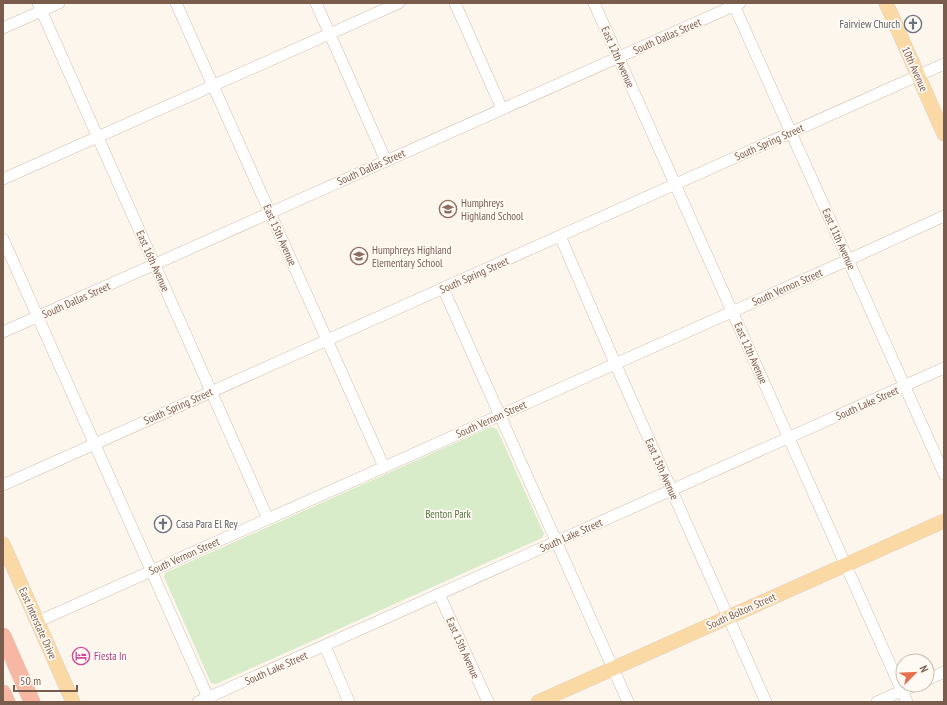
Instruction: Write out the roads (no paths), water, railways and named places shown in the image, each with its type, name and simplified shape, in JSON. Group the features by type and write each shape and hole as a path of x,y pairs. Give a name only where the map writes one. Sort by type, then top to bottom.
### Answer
{"highway":[{"path":"3,636 32,702"},
{"path":"3,693 7,702"}],"main road":[{"name":"10th Avenue","path":"886,3 944,134"},
{"name":"South Bolton Street","path":"538,702 944,521"},
{"name":"East Interstate Drive","path":"3,544 73,702"}],"street":[{"path":"3,28 40,7 59,3"},
{"name":"East 15th Avenue","path":"176,3 384,467"},
{"path":"316,3 386,161"},
{"path":"3,180 399,3"},
{"path":"455,3 502,109"},
{"name":"East 12th Avenue","path":"594,3 895,675"},
{"name":"South Dallas Street","path":"3,332 736,4"},
{"name":"East 11th Avenue","path":"736,4 791,132 944,474"},
{"name":"East 16th Avenue","path":"40,7 268,519"},
{"name":"South Spring Street","path":"3,485 944,64"},
{"name":"South Vernon Street","path":"37,622 944,216"},
{"name":"East 13th Avenue","path":"560,236 766,702"},
{"path":"3,239 152,571 205,701"},
{"path":"443,288 628,702"},
{"name":"South Lake Street","path":"205,701 439,594 944,368"},
{"name":"East 15th Avenue","path":"439,594 488,702"},
{"path":"325,646 349,702"},
{"path":"877,702 897,693"}],"place":[{"name":"Fairview Church","path":"913,24"},
{"name":"Humphreys Highland School","path":"448,209"},
{"name":"Humphreys Highland Elementary School","path":"359,256"},
{"name":"Casa Para El Rey","path":"163,524"},
{"name":"Fiesta In","path":"81,656"}],"park label":[{"name":"Benton Park","path":"448,514"}]}
